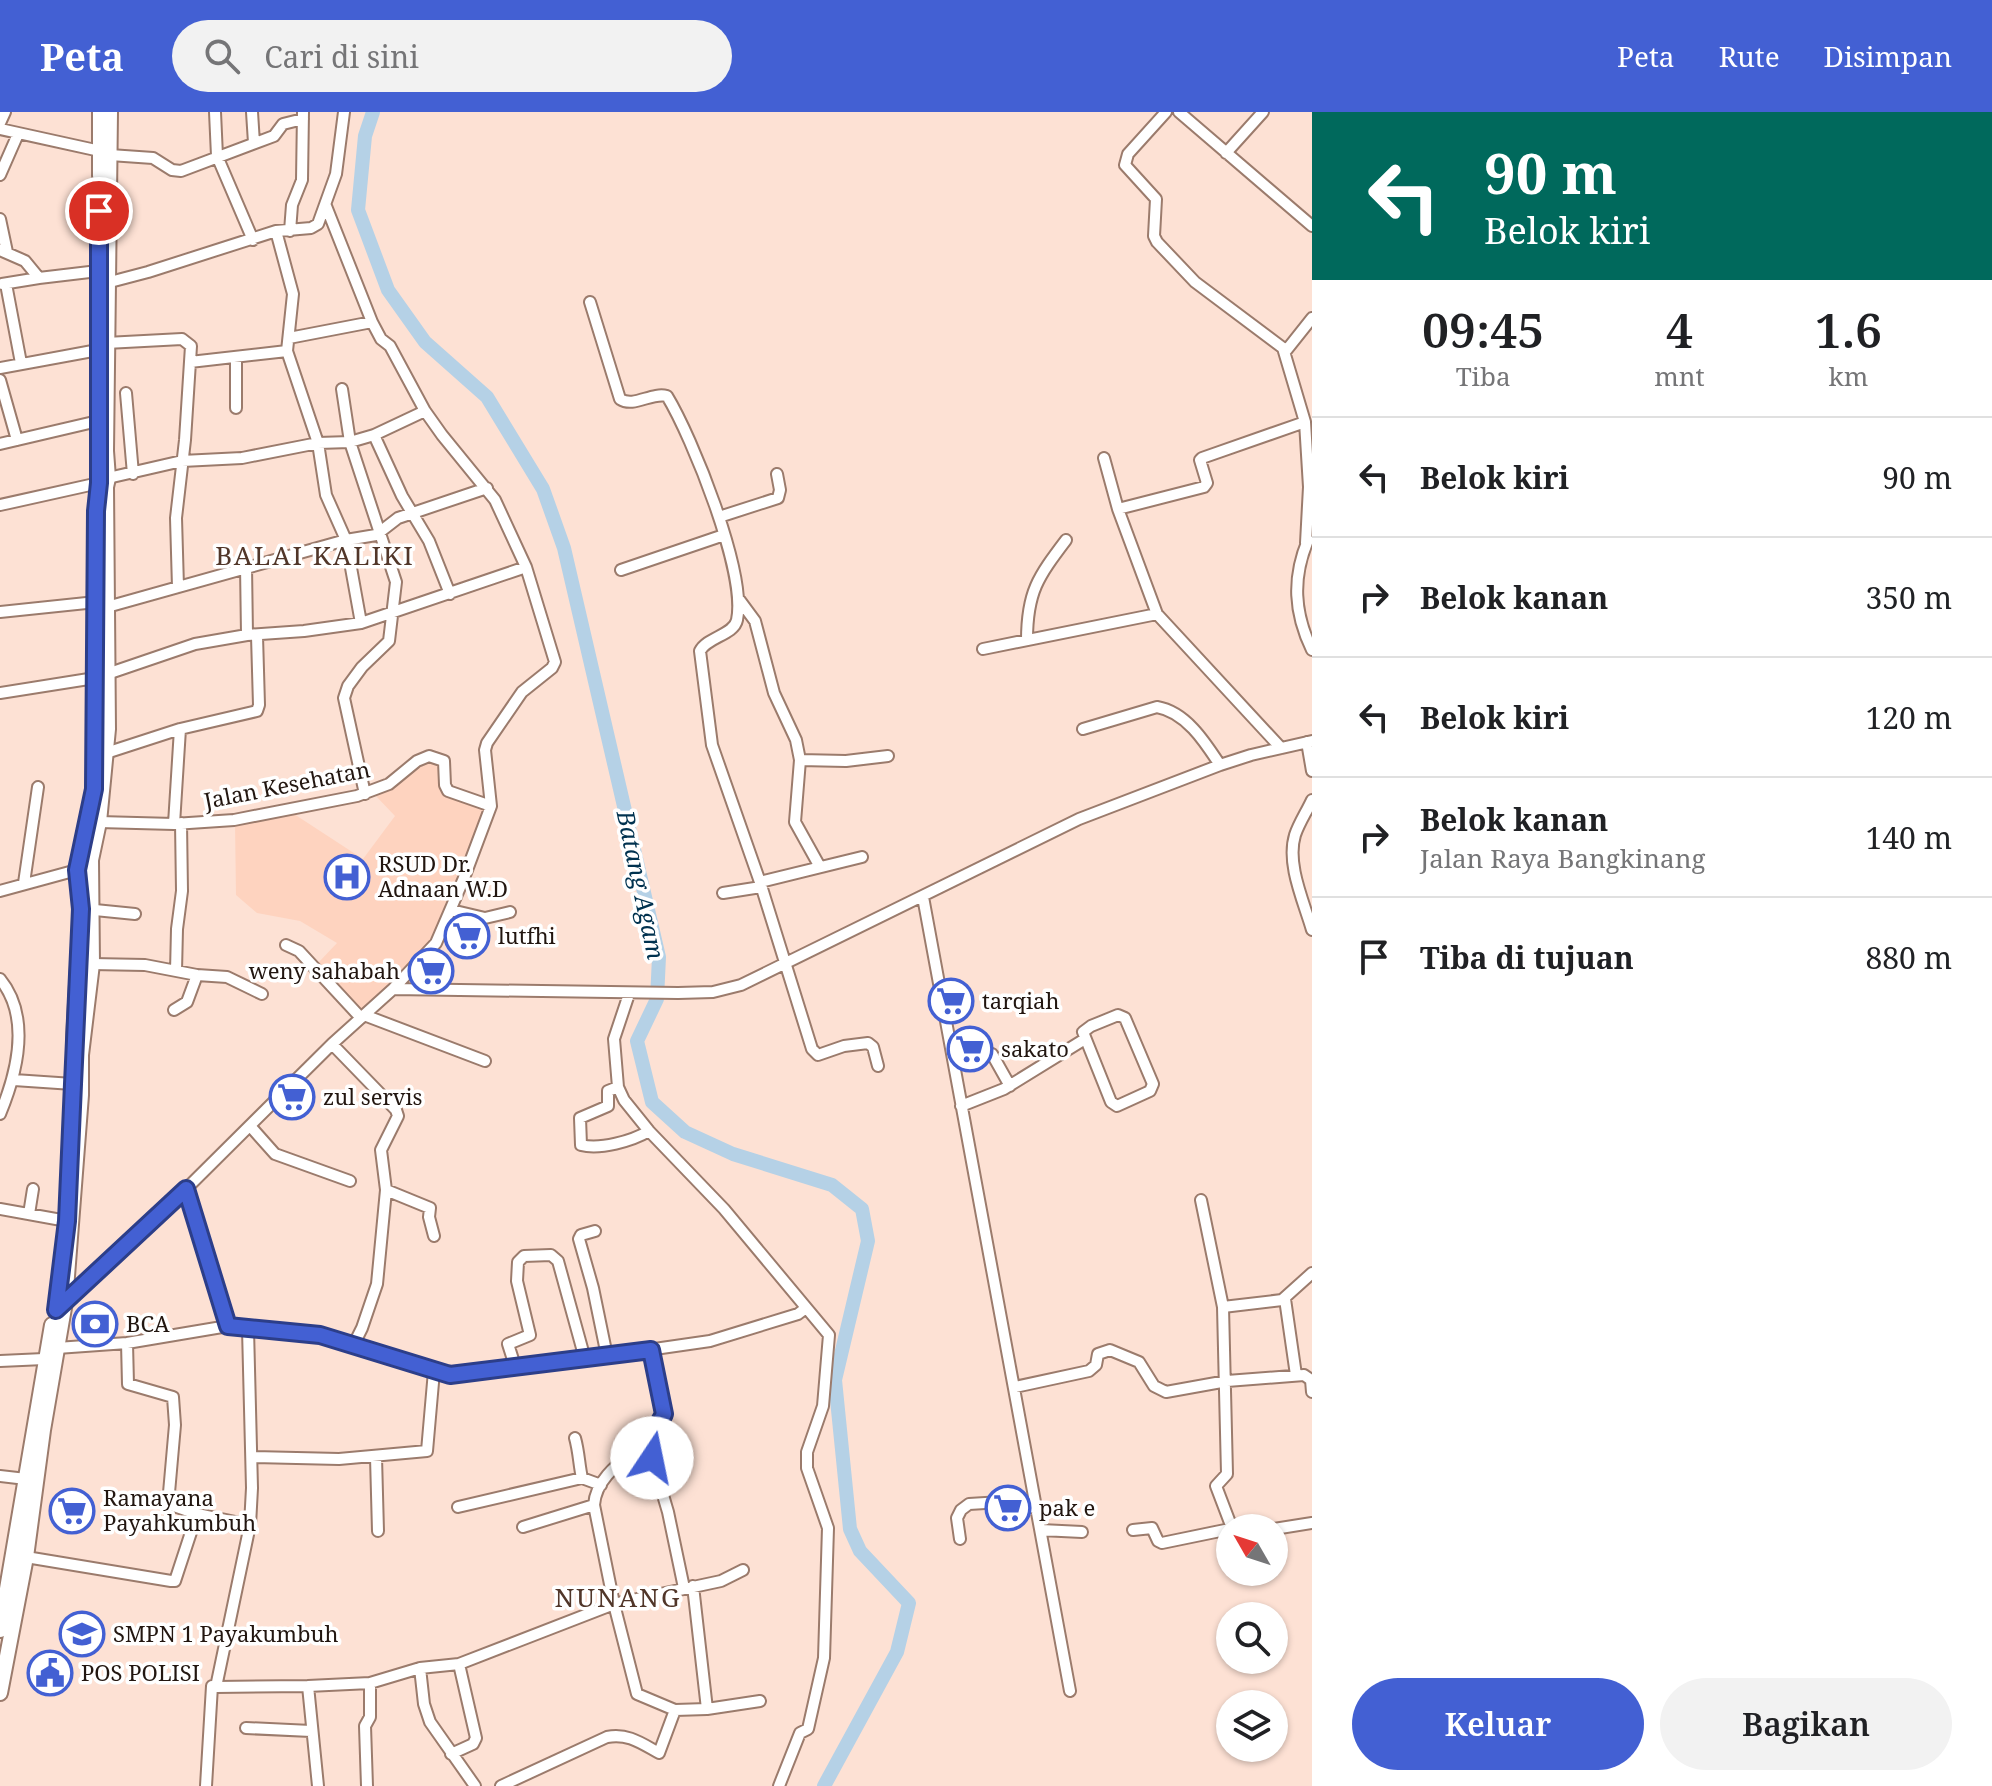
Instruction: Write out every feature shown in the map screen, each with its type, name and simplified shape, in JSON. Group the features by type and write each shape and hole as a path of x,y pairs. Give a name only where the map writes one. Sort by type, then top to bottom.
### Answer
{"highway":[{"path":"100,112 105,153"},
{"path":"102,454 98,421 105,153 110,112"},
{"path":"0,1693 26,1557 44,1359 60,1306 81,1095 77,1055 86,909 106,753 102,729 101,676 102,346"},
{"path":"0,1630 26,1479 57,1348 73,1084 92,964 86,909 77,870 94,789 102,729"}],"street":[{"path":"5,112 0,126 18,134 105,153 153,158 177,172 276,134 283,124 303,116 302,180 292,205 290,231"},
{"path":"215,112 217,156 253,240"},
{"path":"252,112 254,143"},
{"path":"21,363 3,284 39,278 104,276 253,240 276,231 311,228 318,224 336,174 344,112"},
{"path":"1166,112 1128,154 1125,163 1156,199 1155,239 1195,282 1279,344 1285,352 1305,422 1309,487 1306,543 1297,601 1300,623 1312,650"},
{"path":"1179,112 1312,226"},
{"path":"1226,153 1263,112"},
{"path":"0,175 18,134"},
{"path":"60,1306 251,1127 436,943 491,806 485,750 487,743 516,699 555,662 526,567 480,490 422,412 390,346 381,339 326,206"},
{"path":"0,219 3,251 25,261 39,278"},
{"path":"276,231 292,289 287,351 318,443 326,495 346,540 361,623"},
{"path":"590,302 620,399 629,403 661,394 667,396 698,460 719,517 738,597 736,624 703,644 700,654 712,745 816,1054 868,1043 873,1047 878,1066"},
{"path":"1285,352 1312,318"},
{"path":"289,338 373,324"},
{"path":"0,368 102,346 182,339 191,346 176,518 178,587"},
{"path":"190,362 287,351"},
{"path":"236,358 236,408"},
{"path":"0,380 17,440"},
{"path":"342,389 350,442 396,582 389,641 362,667 348,686 344,698 365,794"},
{"path":"126,393 133,474"},
{"path":"0,505 103,488 133,474 182,461 242,458 318,443 350,442 374,435 422,412"},
{"path":"0,444 98,421"},
{"path":"1118,509 1204,487 1207,482 1201,458 1305,422"},
{"path":"374,435 429,541 450,594"},
{"path":"1104,458 1118,509 1157,614 1281,748"},
{"path":"719,517 778,498 777,474"},
{"path":"0,612 102,604 178,587 246,566 381,532 395,520 480,490"},
{"path":"1306,543 1312,533"},
{"path":"621,570 724,535"},
{"path":"1027,640 1033,589 1042,571 1066,540"},
{"path":"106,753 180,729 258,710 246,566"},
{"path":"0,693 101,676 192,645 361,623 526,567"},
{"path":"738,597 755,621 774,693 796,740 800,760 795,822 820,867"},
{"path":"983,649 1157,614"},
{"path":"1083,729 1157,707 1166,709 1200,735 1220,765"},
{"path":"176,971 182,891 178,823 180,729"},
{"path":"393,989 631,994 713,992 741,985 784,965 1079,819 1220,765 1310,742 1312,771"},
{"name":"Jalan Kesehatan","path":"99,822 234,820 365,794 389,784 417,761 429,756 444,761 448,791 491,806"},
{"path":"800,760 846,761 888,756"},
{"path":"24,883 38,787"},
{"path":"1312,800 1293,845 1293,862 1312,930"},
{"path":"723,893 862,857"},
{"path":"0,891 77,870"},
{"path":"923,897 1070,1691"},
{"path":"86,909 135,914"},
{"path":"451,910 485,918 510,912"},
{"path":"286,945 299,951 363,1016 485,1061"},
{"path":"92,964 145,965 227,977 262,994"},
{"path":"174,1010 187,1002 197,975"},
{"path":"0,979 15,1005 18,1025 14,1080 0,1114"},
{"path":"631,994 614,1039 615,1088 646,1133 724,1209 803,1311 829,1335 823,1406 807,1452 807,1468 828,1528 824,1658 808,1729 800,1733 779,1786"},
{"path":"1118,1015 1123,1016 1152,1078 1150,1091 1120,1106 1114,1105 1085,1039 1083,1032 1091,1026 1118,1015"},
{"path":"961,1106 1010,1086 1085,1039"},
{"path":"332,1044 396,1110 398,1116 381,1150 386,1190 377,1284 354,1344"},
{"path":"992,1054 1010,1086"},
{"path":"14,1080 73,1084"},
{"path":"615,1088 608,1092 608,1106 580,1118 581,1145 607,1144 646,1133"},
{"path":"251,1127 275,1154 350,1181"},
{"path":"29,1214 33,1189"},
{"path":"186,1189 228,1326"},
{"path":"386,1190 430,1208 434,1236"},
{"path":"1201,1200 1223,1307 1227,1474 1216,1486 1226,1514"},
{"path":"0,1209 67,1221"},
{"path":"595,1231 581,1235 579,1240 607,1356"},
{"path":"516,1369 508,1344 530,1335 516,1277 518,1262 524,1256 556,1257 585,1359"},
{"path":"1223,1307 1285,1299 1312,1273"},
{"path":"1285,1299 1296,1375"},
{"path":"57,1348 127,1343 228,1326 306,1333 354,1344 450,1375 516,1369 719,1339 803,1311"},
{"path":"216,1687 250,1525 252,1457 248,1329"},
{"path":"127,1343 128,1384 173,1397 175,1425 168,1504 197,1514 250,1525"},
{"path":"651,1350 664,1414 653,1435 629,1452 601,1485 595,1494 594,1505 614,1604 637,1694 675,1710 760,1701"},
{"path":"1015,1387 1089,1371 1096,1365 1098,1354 1110,1350 1139,1362 1159,1390 1166,1392 1227,1381 1296,1375 1310,1378 1312,1392"},
{"path":"0,1361 44,1359"},
{"path":"252,1457 376,1457 427,1451 434,1371"},
{"path":"575,1438 582,1478"},
{"path":"647,1441 689,1587 707,1709"},
{"path":"376,1457 378,1531"},
{"path":"0,1476 26,1479"},
{"path":"458,1507 582,1478 601,1485"},
{"path":"960,1539 957,1518 969,1504 1018,1501 1036,1509"},
{"path":"523,1527 594,1505"},
{"path":"26,1557 175,1581 197,1514"},
{"path":"1288,1527 1312,1523"},
{"path":"1133,1530 1152,1528 1162,1543 1216,1531"},
{"path":"1041,1530 1082,1532"},
{"path":"206,1786 212,1686 370,1683 420,1668 459,1664 614,1604 721,1581 743,1570"},
{"path":"451,1754 473,1744 476,1738 459,1664"},
{"path":"420,1668 424,1704 430,1722 475,1786"},
{"path":"367,1786 365,1726 370,1717 370,1683"},
{"path":"308,1686 318,1786"},
{"path":"501,1786 600,1739 616,1735 634,1738 659,1753 675,1710"},
{"path":"246,1728 311,1731"}],"shaded area":[{"name":"RSUD Dr. Adnaan W.D","path":"434,760 442,767 441,788 489,809 423,955 363,1011 318,963 337,943 300,921 257,913 236,895 235,823 294,814 363,859 395,816 374,794 384,792 420,763"}],"waterway":[{"name":"Batang Agam","path":"373,112 365,136 358,210 388,290 425,342 487,397 543,489 564,548 659,957 657,999 637,1041 652,1102 685,1132 733,1154 832,1185 862,1209 868,1241 835,1380 850,1529 860,1551 909,1603 897,1652 824,1786"}],"place":[{"name":"RSUD Dr. Adnaan W.D","path":"347,877"},
{"name":"lutfhi","path":"467,936"},
{"name":"weny sahabah","path":"431,971"},
{"name":"tarqiah","path":"951,1001"},
{"name":"sakato","path":"970,1049"},
{"name":"zul servis","path":"292,1097"},
{"name":"BCA","path":"95,1324"},
{"name":"pak e","path":"1008,1508"},
{"name":"Ramayana Payahkumbuh","path":"72,1511"},
{"name":"SMPN 1 Payakumbuh","path":"82,1634"},
{"name":"POS POLISI","path":"50,1673"}],"district":[{"name":"BALAI KALIKI","path":"315,556"},
{"name":"NUNANG","path":"618,1598"}],"route":[{"path":"99,211 94,789 77,870 81,909 67,1221 56,1310 186,1189 228,1326 320,1335 450,1375 651,1350 664,1414 647,1441 652,1458"}]}
